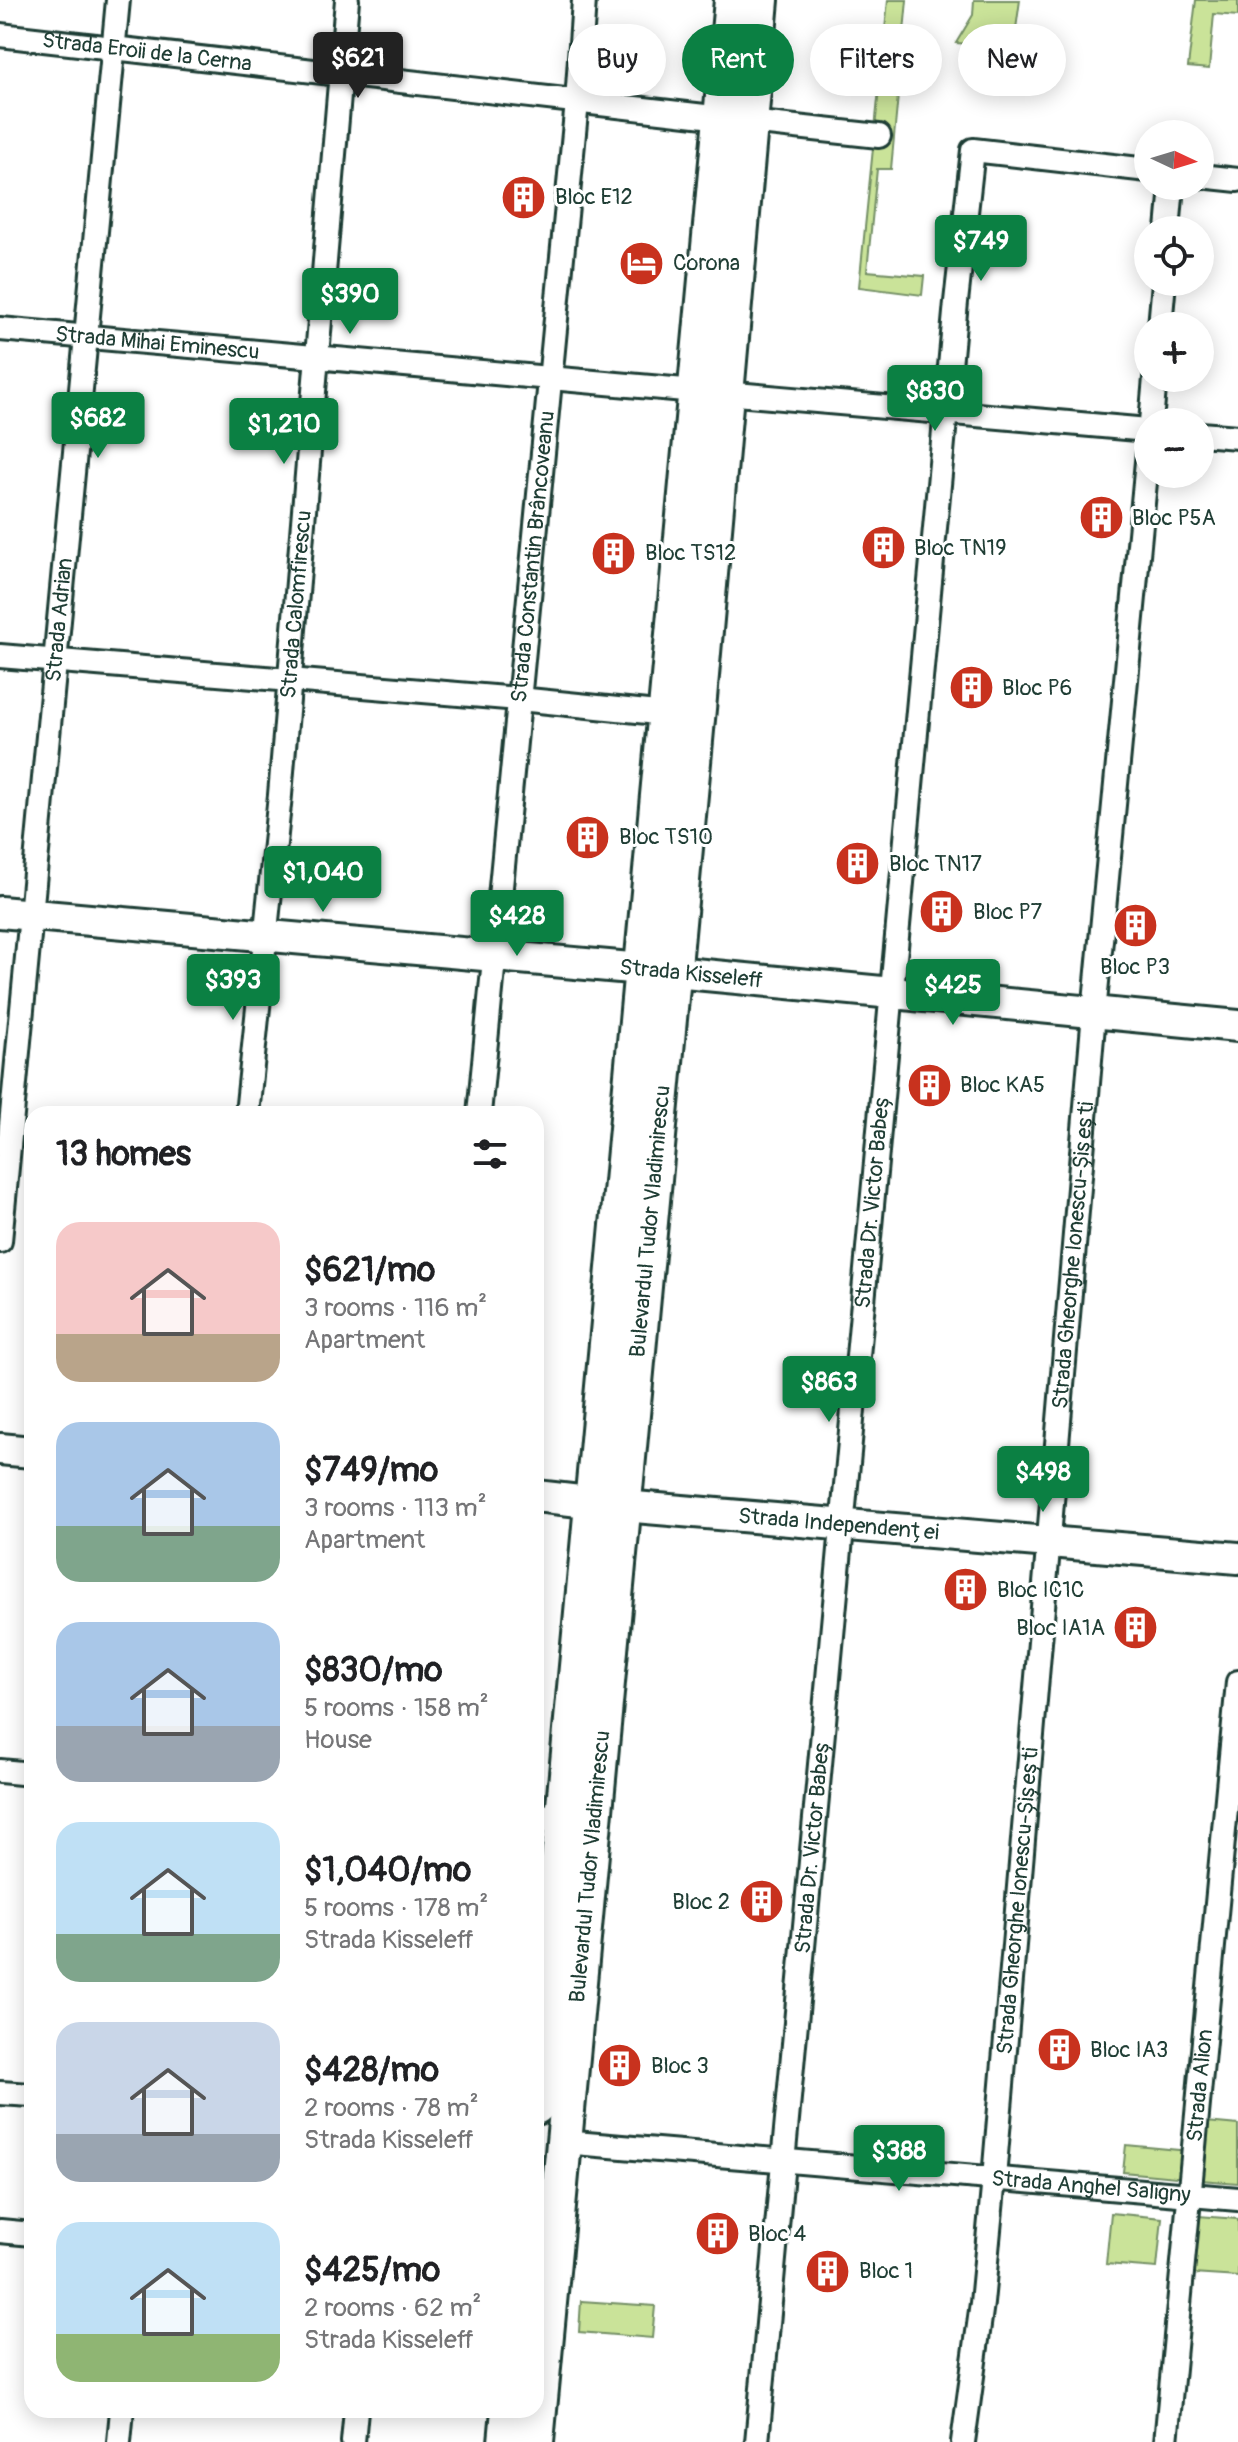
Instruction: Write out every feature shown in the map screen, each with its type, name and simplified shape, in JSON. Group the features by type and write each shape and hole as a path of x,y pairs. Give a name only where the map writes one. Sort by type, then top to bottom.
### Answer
{"main road":[{"name":"Bulevardul Tudor Vladimirescu","path":"732,0 736,120"},
{"name":"Bulevardul Tudor Vladimirescu","path":"544,2353 563,2142 607,1504 736,120 761,0"},
{"name":"Bulevardul Tudor Vladimirescu","path":"657,970 667,714 711,392"},
{"name":"Bulevardul Tudor Vladimirescu","path":"544,1941 550,1816 607,1504"},
{"path":"506,2442 508,2418"},
{"name":"Bulevardul Tudor Vladimirescu","path":"536,2442 538,2418"}],"street":[{"name":"Strada Adrian","path":"0,1241 118,0"},
{"name":"Strada Calomfirescu","path":"248,1106 290,679 347,0"},
{"name":"Strada Constantin Brâncoveanu","path":"480,1106 577,102 584,0"},
{"name":"Strada Eroii de la Cerna","path":"0,35 879,136"},
{"name":"Strada Dr. Victor Babeș","path":"757,2442 781,2160 973,150 1134,168"},
{"path":"1214,177 1238,180"},
{"name":"Strada Mihai Eminescu","path":"0,329 1134,429"},
{"path":"1214,435 1238,437"},
{"name":"Strada Gheorghe Ionescu-Șișești","path":"963,2442 982,2303 994,2178 1094,1013 1144,488"},
{"path":"0,656 667,714"},
{"name":"Strada Kisseleff","path":"0,912 657,970 1238,1026"},
{"path":"0,1449 24,1451"},
{"name":"Strada Independenței","path":"544,1497 1238,1558"},
{"name":"Strada Alion","path":"1166,2442 1238,1682"},
{"path":"0,1771 24,1773"},
{"path":"0,2093 24,2094"},
{"name":"Strada Anghel Saligny","path":"563,2142 1238,2199"},
{"path":"0,2231 24,2233"},
{"path":"119,2442 121,2418"},
{"path":"353,2442 355,2418"}],"green space":[{"path":"888,0 907,0 905,24 886,24"},
{"path":"974,0 1020,0 1017,24 968,24 973,15"},
{"path":"1196,0 1238,0 1238,16 1214,14 1209,69 1188,67"},
{"path":"878,96 898,96 891,169 877,169 867,271 924,276 922,295 859,287"},
{"path":"1206,2122 1238,2125 1238,2183 1201,2180"},
{"path":"1126,2145 1189,2151 1186,2178 1123,2172"},
{"path":"1111,2213 1162,2218 1157,2268 1106,2264"},
{"path":"1198,2216 1238,2219 1238,2277 1193,2274"},
{"path":"581,2301 655,2306 652,2338 579,2332"}],"place":[{"name":"Bloc E12","path":"524,197"},
{"name":"Corona","path":"642,263"},
{"name":"Bloc P5A","path":"1101,518"},
{"name":"Bloc TN19","path":"883,548"},
{"name":"Bloc TS12","path":"614,553"},
{"name":"Bloc P6","path":"971,688"},
{"name":"Bloc TS10","path":"588,837"},
{"name":"Bloc TN17","path":"858,864"},
{"name":"Bloc P7","path":"942,912"},
{"name":"Bloc P3","path":"1135,926"},
{"name":"Bloc KA5","path":"929,1085"},
{"name":"Bloc IC1C","path":"966,1590"},
{"name":"Bloc IA1A","path":"1136,1628"},
{"name":"Bloc 2","path":"761,1902"},
{"name":"Bloc IA3","path":"1059,2050"},
{"name":"Bloc 3","path":"620,2066"},
{"name":"Bloc 4","path":"717,2234"},
{"name":"Bloc 1","path":"828,2271"}]}
